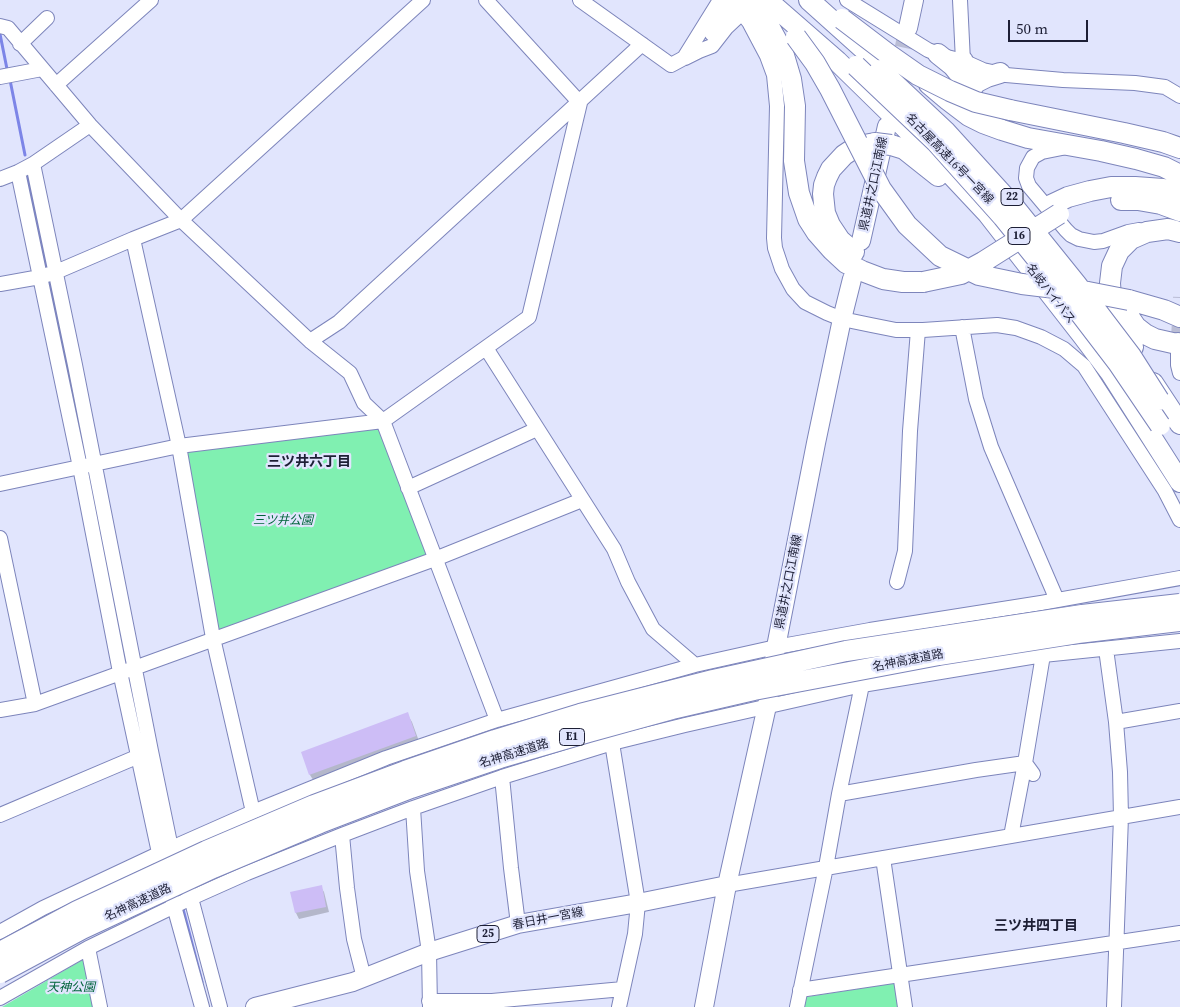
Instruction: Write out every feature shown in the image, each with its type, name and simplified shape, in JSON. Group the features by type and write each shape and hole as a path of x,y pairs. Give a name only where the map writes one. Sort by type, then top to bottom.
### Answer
{"highway":[{"path":"760,0 790,30 815,63 881,189 907,225 940,256 979,275 1022,284 1088,292 1129,300 1164,310 1180,317"},
{"name":"名岐バイパス","path":"767,0 837,61 928,150 988,214 1110,372 1180,482"},
{"name":"名古屋高速16号一宮線","path":"782,0 856,66 936,142 1003,217 1118,363 1160,424 1180,461"},
{"name":"名古屋高速16号一宮線","path":"802,0 945,131 1015,208 1077,284 1131,356 1171,417 1179,425"},
{"name":"22","path":"809,0 922,101 980,161 1076,274 1138,360 1179,425"},
{"path":"816,0 918,75 976,102 1115,131 1163,142 1180,148"},
{"path":"824,0 876,38 948,100 982,123 1028,138 1136,159 1164,167 1180,175"},
{"path":"734,4 764,17 783,52 791,79 795,106 794,161 799,193 808,219 832,250 846,263 862,271 883,279 903,282 924,276 946,264 975,253 1055,210 1068,197 1090,191 1111,187 1144,187 1180,192"},
{"path":"936,54 953,66 970,90"},
{"path":"963,61 975,103 982,113 1007,132"},
{"path":"970,90 976,82 1000,74"},
{"path":"924,276 880,266 860,256 840,240 830,225 825,213 824,185 831,169 844,155 853,149 884,138 904,149 988,214"},
{"path":"1055,210 1111,200 1138,200 1161,204 1180,211"},
{"path":"1174,230 1147,232 1131,239 1119,251 1112,266 1110,283 1111,297 1123,334 1148,368 1179,425"},
{"path":"1110,283 1114,295 1136,327 1145,334 1155,338 1177,342"},
{"path":"1082,615 1099,607 1180,594"},
{"name":"名神高速道路","path":"0,952 77,911 206,851 314,805 495,740 580,714 723,678 846,651 1082,615 1180,604"},
{"name":"名神高速道路","path":"0,973 99,921 213,868 320,823 411,788 553,742 672,709 774,686 948,653 1078,633 1180,621"}],"main road":[{"path":"908,28 914,0"},
{"name":"県道井之口江南線","path":"862,242 884,138"},
{"name":"県道井之口江南線","path":"727,885 767,706 776,647 816,443 852,279"},
{"path":"704,1007 727,885"},
{"name":"春日井一宮線","path":"254,1007 353,982 429,952 518,924 727,885"}],"street":[{"path":"56,85 151,0"},
{"path":"0,284 40,277 56,272 181,220 423,0"},
{"path":"486,0 580,102"},
{"path":"580,0 670,65 712,46 726,28 734,4"},
{"path":"848,0 936,54 963,61 983,70 1000,74 1063,80 1135,83 1165,87 1180,96"},
{"path":"960,0 963,61"},
{"path":"684,58 734,4"},
{"path":"734,4 749,22 767,56 774,75 777,106 774,238 782,269 793,289 805,302 842,319 896,330 997,325 1016,328 1041,337 1064,349 1084,366 1165,492 1180,520"},
{"path":"20,44 47,18"},
{"path":"936,54 951,46 957,38 961,25"},
{"path":"0,26 8,28 90,125 181,220 310,341 350,373 364,403 383,421 497,720"},
{"path":"310,341 339,322 642,44"},
{"path":"0,77 42,69"},
{"path":"0,484 178,446 383,421 529,317 580,102"},
{"path":"0,179 33,164 90,125"},
{"path":"1071,146 1037,154 1029,163 1026,178 1029,186 1071,235 1094,242 1142,229 1174,230"},
{"path":"33,164 56,272 120,672 172,848 191,898 220,1007"},
{"path":"18,172 40,277 135,666 158,854 175,906 202,1007"},
{"path":"133,239 178,446 213,638 253,812"},
{"path":"962,326 976,399 991,447 1057,600"},
{"path":"896,582 905,551 910,432 918,330"},
{"path":"1177,342 1180,373"},
{"path":"486,348 614,549 628,582 652,629 695,665"},
{"path":"408,488 537,429"},
{"path":"0,710 35,704 135,666 435,559 582,500"},
{"path":"0,538 5,587 35,704"},
{"path":"1161,581 1180,569"},
{"path":"0,932 43,908 253,812 386,758 497,720 695,665 776,647 1180,578"},
{"path":"0,998 88,948 247,873 413,808 502,777 612,743 686,724 862,686 1043,655 1180,641"},
{"path":"1106,650 1116,722 1120,772 1121,817 1114,1007"},
{"path":"1011,836 1029,769 1043,655"},
{"path":"797,1007 862,686"},
{"path":"1116,722 1180,711"},
{"path":"612,743 638,902 635,934 620,1007"},
{"path":"0,815 145,754"},
{"path":"839,794 976,770 1029,769"},
{"path":"502,777 518,924"},
{"path":"727,885 1180,807"},
{"path":"413,808 417,871 429,952 429,1004 492,1001 623,989"},
{"path":"342,835 354,939 364,978"},
{"path":"882,858 905,1007"},
{"path":"800,990 1180,933"},
{"path":"88,948 100,1007"}],"green space":[{"name":"三ツ井公園","path":"383,421 435,559 213,638 179,446"},
{"name":"天神公園","path":"84,959 95,1007 2,1007"},
{"path":"896,983 899,1007 804,1007 806,997"}],"building":[{"path":"408,712 416,736 309,775 301,752"},
{"path":"322,885 326,907 295,913 290,892"}],"waterway":[{"path":"0,34 7,69"},
{"path":"10,80 25,155"},
{"path":"28,177 47,267"},
{"path":"49,281 72,396"},
{"path":"98,521 116,611"},
{"path":"183,909 202,982"}],"tunnel":[{"path":"898,74 908,28"},
{"path":"1178,340 1180,297"}],"district":[{"name":"三ツ井六丁目","path":"309,462"},
{"name":"三ツ井四丁目","path":"1036,926"}]}
